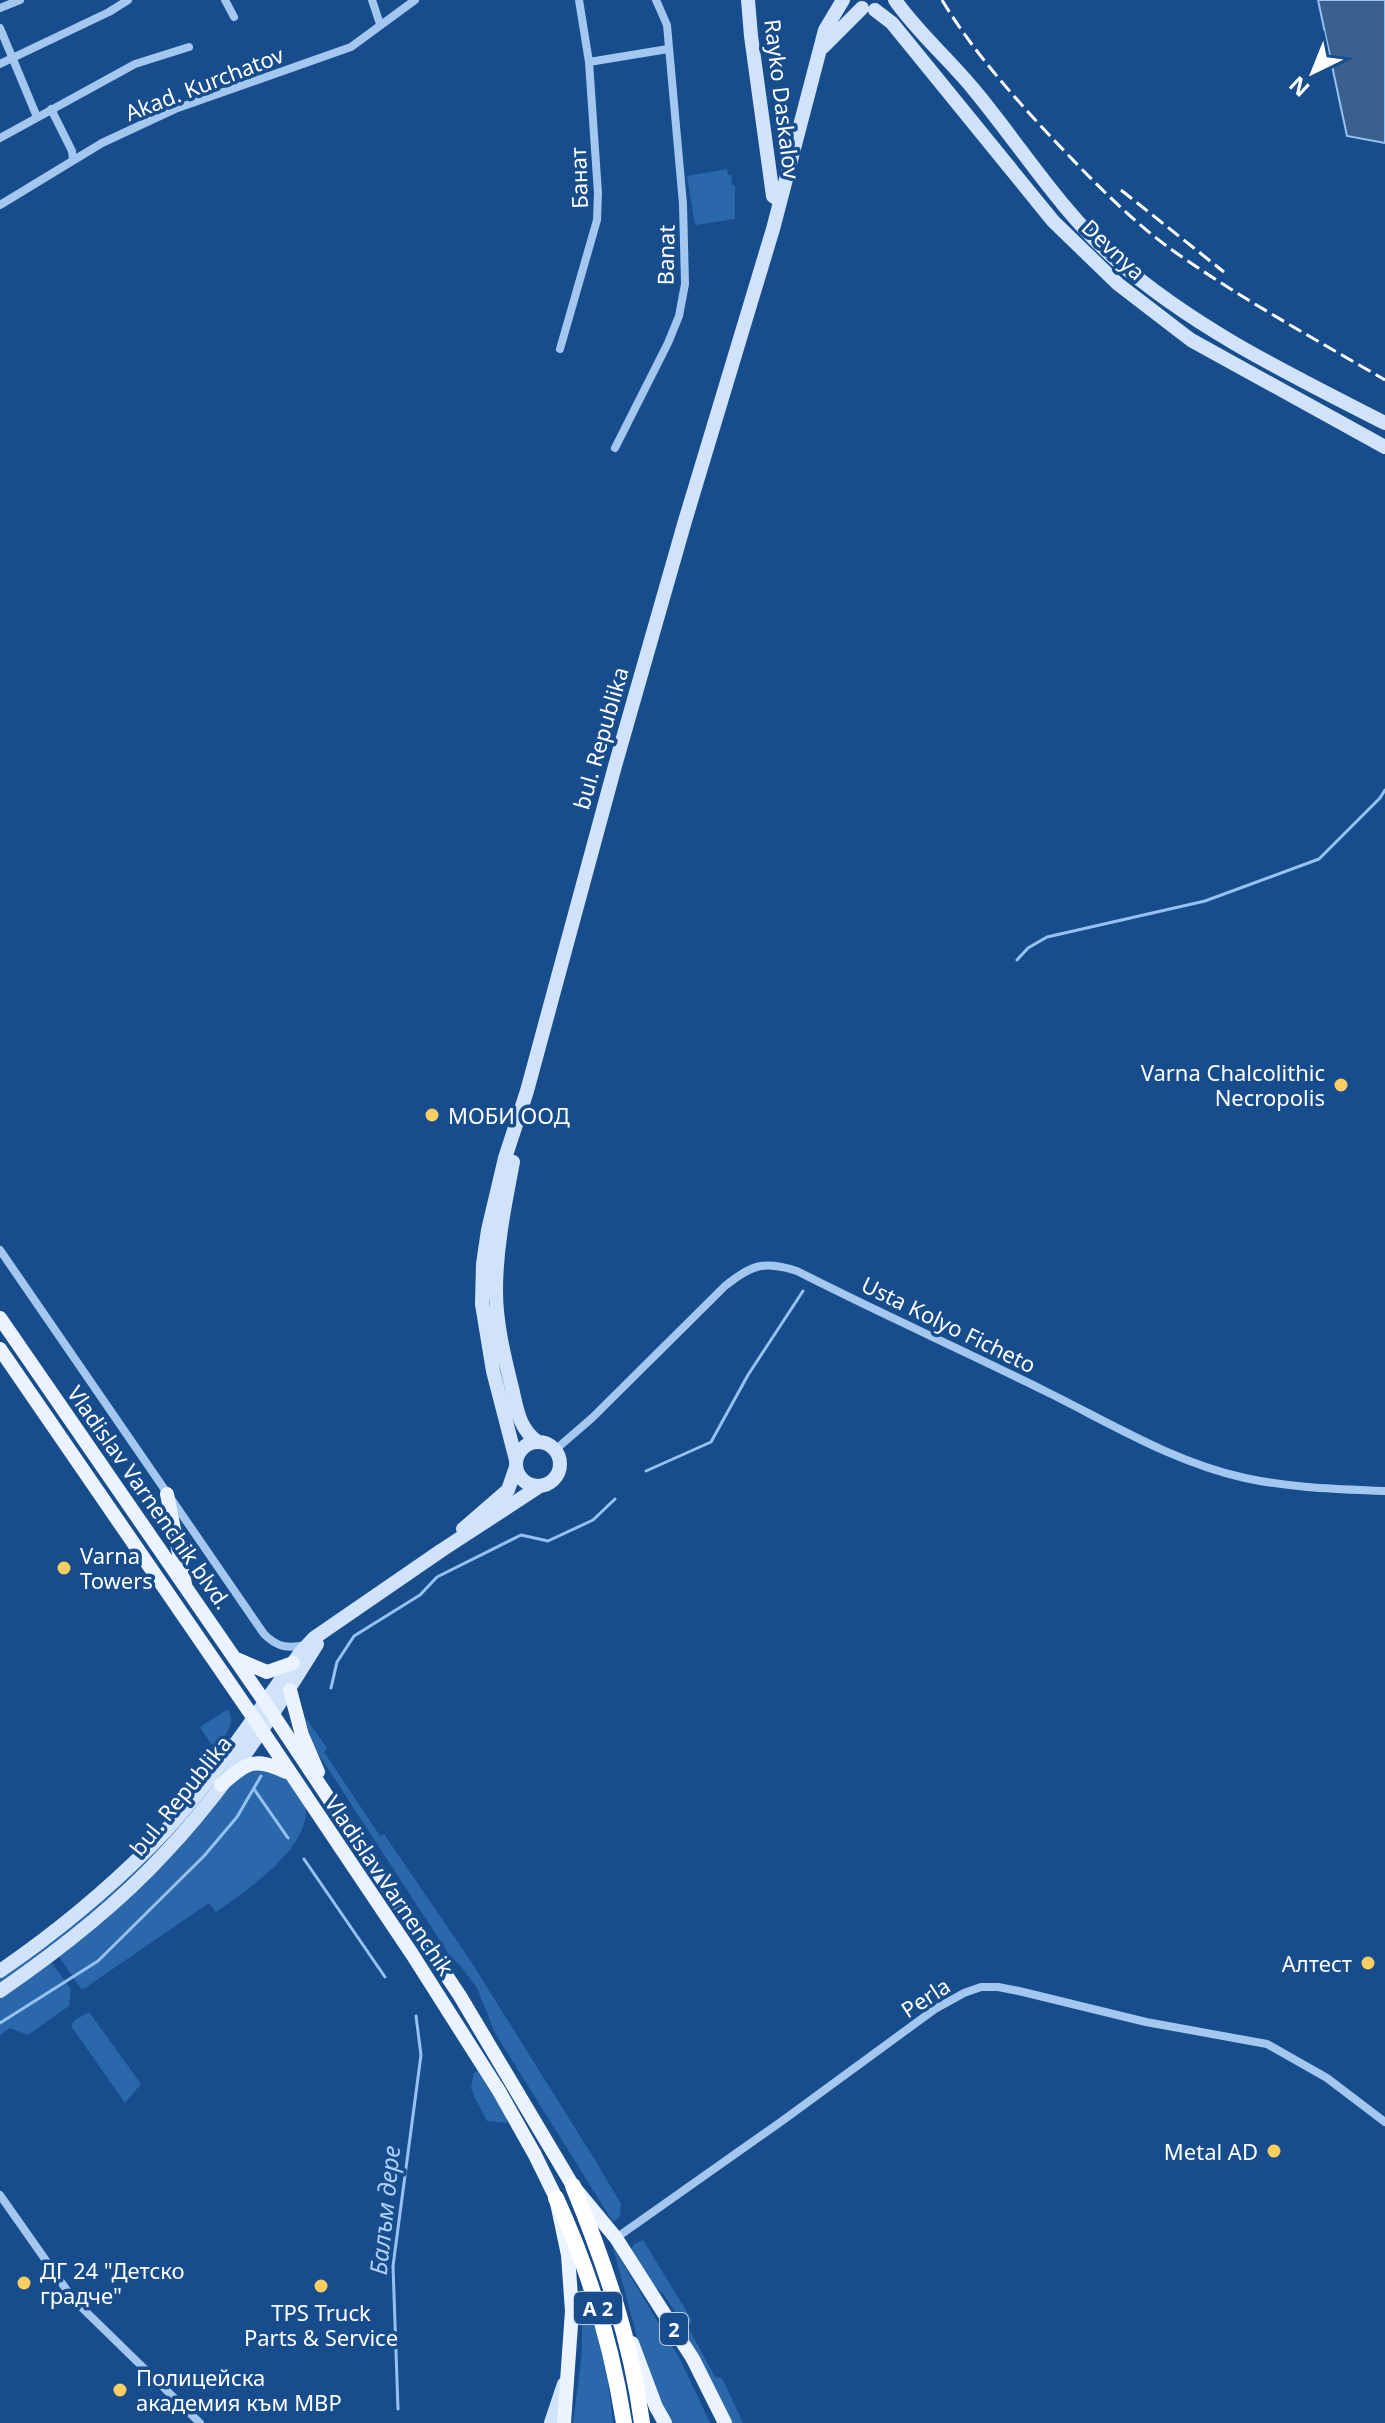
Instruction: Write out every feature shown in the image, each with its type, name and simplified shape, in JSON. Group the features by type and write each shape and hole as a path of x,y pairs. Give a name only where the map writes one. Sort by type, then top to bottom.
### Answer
{"highway":[{"name":"A 2","path":"573,2186 600,2251 624,2326 642,2423"},
{"name":"A 2","path":"556,2198 573,2235 607,2338 624,2423"}],"main road":[{"name":"Vladislav Varnenchik blvd.","path":"0,1318 264,1701"},
{"name":"Vladislav Varnenchik","path":"0,1349 412,1954 522,2131 556,2198 570,2276 572,2311 564,2423"},
{"path":"167,1494 186,1588"},
{"path":"234,1657 267,1672 293,1663"},
{"path":"290,1690 302,1735 330,1802"},
{"name":"Vladislav Varnenchik","path":"264,1701 460,1996 573,2186 616,2238"},
{"path":"221,1785 252,1762 267,1762 289,1774"},
{"name":"2","path":"616,2238 693,2359 725,2423"},
{"path":"624,2326 665,2423"}],"street":[{"path":"0,8 20,0"},
{"path":"0,64 128,0"},
{"path":"225,0 234,17"},
{"path":"372,0 380,24"},
{"name":"Akad. Kurchatov","path":"0,205 102,143 175,109 351,47 415,0"},
{"name":"Банат","path":"560,349 597,220 589,62 579,0"},
{"path":"589,62 668,49 667,25 656,0"},
{"name":"Rayko Daskalov","path":"748,0 773,196 780,201"},
{"name":"bul. Republika","path":"538,1442 525,1430 520,1419 499,1325 496,1292 504,1218 527,1091 604,805 780,201 825,30 843,0"},
{"name":"bul. Republika","path":"821,51 863,6 882,8 892,0"},
{"name":"Devnya","path":"892,0 977,93 1069,212 1114,258 1181,310 1215,331 1385,423"},
{"name":"Devnya","path":"863,6 892,23 1053,221 1118,284 1191,340 1385,447"},
{"path":"0,28 37,117"},
{"path":"0,138 135,64 189,47"},
{"name":"Banat","path":"615,448 668,343 679,316 685,284 683,204 668,49"},
{"path":"51,109 72,151 73,160"},
{"path":"516,1464 521,1449 538,1442 555,1450 560,1469 553,1481 540,1486 524,1482 516,1464 488,1347 482,1288 483,1264 496,1194 527,1091"},
{"path":"0,1250 264,1634 276,1645 285,1648 306,1645"},
{"name":"Usta Kolyo Ficheto","path":"555,1450 592,1418 725,1286 747,1268 771,1265 797,1271 1076,1406 1122,1432 1206,1467 1247,1479 1385,1491"},
{"name":"bul. Republika","path":"442,1550 508,1490 516,1464"},
{"name":"bul. Republika","path":"0,1971 75,1915 151,1846 208,1779 306,1645 540,1486"},
{"name":"bul. Republika","path":"0,1991 48,1958 114,1903 162,1857 262,1730 327,1630"},
{"name":"Perla","path":"616,2238 935,2009 981,1987 1019,1991 1146,2022 1267,2044 1283,2050 1327,2078 1385,2122"},
{"path":"0,2195 73,2299 200,2423"},
{"path":"551,2423 569,2369"}],"shaded area":[{"path":"1318,0 1385,0 1385,143 1347,136"},
{"path":"727,169 732,185 735,185 735,219 695,225 687,176"},
{"path":"228,1709 230,1724 217,1746 210,1743 200,1727"},
{"path":"305,1717 327,1748 324,1752 380,1836 384,1834 470,1960 595,2160 621,2204 620,2216 613,2222 495,2033 477,1988 450,1956 312,1744"},
{"path":"238,1737 224,1781 267,1762 290,1779 300,1791 306,1809 303,1826 294,1844 264,1876 216,1912 209,1903 85,1988 81,1989 56,1952 48,1958 71,1989 69,2006 28,2035 10,2028 0,2035 0,1971 151,1846"},
{"path":"89,2012 141,2084 125,2103 71,2026"},
{"path":"478,2071 506,2116 507,2123 487,2121 471,2088 474,2073"},
{"path":"643,2240 692,2320 688,2327 715,2377 722,2378 743,2423 732,2423 676,2313 631,2250 634,2244"},
{"path":"613,2247 681,2361 710,2423 671,2423 666,2416 638,2341"},
{"path":"582,2278 607,2372 613,2423 573,2423 582,2352"}],"waterway":[{"path":"1017,960 1028,948 1047,937 1205,901 1319,859 1385,790"},
{"path":"646,1471 711,1442 748,1375 803,1291"},
{"path":"331,1688 337,1662 354,1636 420,1595 437,1577 521,1535 548,1541 593,1520 615,1499"},
{"path":"0,2023 98,1961 204,1856 237,1817 261,1776"},
{"name":"Балъм дере","path":"254,1789 288,1838"},
{"name":"Балъм дере","path":"304,1859 385,1977"},
{"name":"Балъм дере","path":"398,2409 393,2266 421,2055 416,2016"}],"railway":[{"path":"942,0 979,54 1022,105 1140,224 1224,285 1385,380"},
{"path":"1121,190 1224,272"}],"place":[{"name":"Varna Chalcolithic Necropolis","path":"1341,1085"},
{"name":"МОБИ ООД","path":"432,1115"},
{"name":"Varna Towers","path":"64,1568"},
{"name":"Алтест","path":"1368,1963"},
{"name":"Metal AD","path":"1274,2151"},
{"name":"ДГ 24 \"Детско градче\"","path":"24,2283"},
{"name":"TPS Truck Parts & Service","path":"321,2286"},
{"name":"Полицейска академия към МВР","path":"120,2390"}]}
